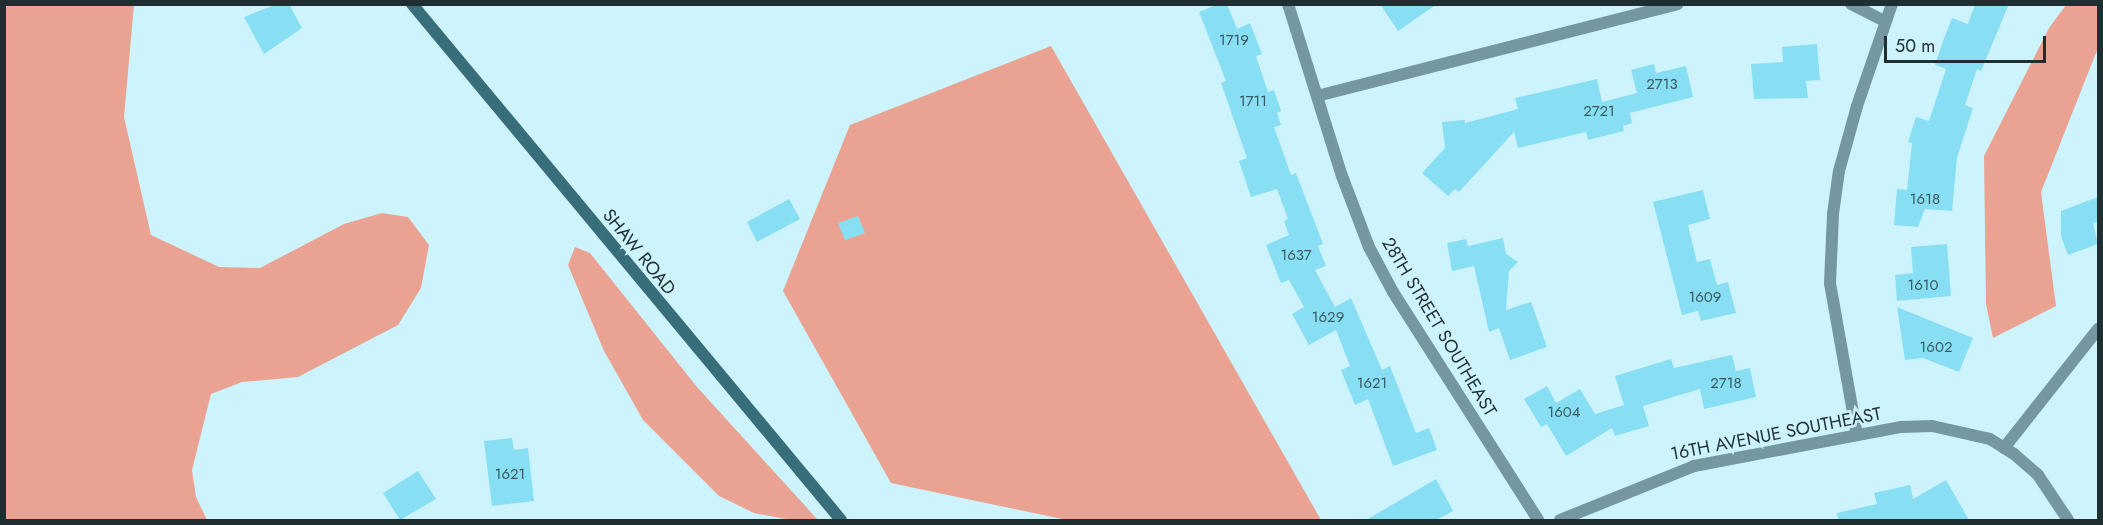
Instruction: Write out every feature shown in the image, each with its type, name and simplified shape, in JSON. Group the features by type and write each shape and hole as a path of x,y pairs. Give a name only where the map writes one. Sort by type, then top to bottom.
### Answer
{"main road":[{"name":"SHAW ROAD","path":"412,4 841,520"}],"street":[{"name":"28TH STREET SOUTHEAST","path":"1288,4 1369,247 1418,332 1538,520"},
{"path":"1317,96 1677,4"},
{"path":"1851,4 1885,21"},
{"path":"1857,435 1830,283 1833,214 1839,171 1892,4"},
{"path":"2004,448 2098,330"},
{"name":"16TH AVENUE SOUTHEAST","path":"1560,520 1694,466 1857,435 1932,426 1956,428 1990,439 2004,448 2038,475 2068,520"}],"shaded area":[{"path":"4,5 134,5 124,117 151,235 219,267 260,268 344,224 382,213 408,217 429,245 421,288 398,325 298,377 242,382 211,394 192,470 196,497 207,520 5,520"},
{"path":"2066,5 2098,5 2098,48 2041,192 2056,306 1993,338 1986,304 1984,156 2049,28"},
{"path":"1051,46 1321,520 1067,520 891,483 783,291 850,125"},
{"path":"575,247 590,253 697,387 818,520 791,520 754,513 719,496 643,420 604,351 568,265"}],"building":[{"path":"277,4 289,4 302,28 264,54 244,17"},
{"path":"1219,4 1227,4 1237,29 1250,23 1262,54 1256,56 1268,92 1274,90 1281,111 1277,113 1281,125 1274,127 1291,175 1296,173 1323,244 1318,246 1326,266 1315,270 1335,307 1351,298 1382,370 1390,366 1416,433 1429,428 1437,450 1393,466 1368,399 1355,405 1341,370 1350,366 1336,330 1309,345 1292,314 1304,307 1289,280 1281,283 1266,245 1289,235 1284,221 1288,219 1277,189 1251,197 1239,161 1247,158 1221,83 1226,81 1199,12"},
{"path":"1380,4 1437,4 1398,31"},
{"path":"1975,4 2009,4 1981,71 1977,69 1965,105 1973,108 1957,158 1952,211 1925,209 1918,227 1894,225 1897,189 1907,190 1912,143 1908,142 1916,117 1929,121 1946,69 1935,65 1943,41 1952,18 1968,24"},
{"path":"1817,44 1820,80 1806,81 1808,98 1754,99 1751,64 1783,62 1782,47"},
{"path":"1654,64 1656,73 1686,66 1693,97 1630,113 1632,123 1623,126 1624,131 1588,140 1586,132 1518,148 1514,132 1459,192 1455,189 1448,196 1422,173 1445,148 1442,122 1465,120 1465,123 1518,109 1515,98 1597,79 1602,102 1637,93 1631,70"},
{"path":"1703,190 1710,219 1688,225 1697,262 1710,259 1717,285 1728,282 1736,313 1701,321 1698,311 1682,315 1653,202"},
{"path":"2098,197 2098,222 2093,223 2098,244 2068,255 2061,236 2061,211"},
{"path":"789,199 800,219 757,242 747,222"},
{"path":"858,216 865,233 845,240 838,223"},
{"path":"1503,238 1506,254 1518,262 1509,271 1506,310 1531,302 1547,347 1510,360 1499,328 1489,332 1474,266 1452,271 1447,243 1466,239 1468,246"},
{"path":"1947,244 1951,296 1897,301 1895,275 1913,273 1911,247"},
{"path":"1897,307 1973,338 1959,372 1923,358 1905,360"},
{"path":"1732,355 1736,371 1750,368 1756,397 1704,409 1700,389 1643,406 1649,426 1615,436 1612,428 1566,456 1547,424 1541,427 1524,399 1547,386 1556,403 1580,389 1595,414 1624,405 1615,376 1671,359 1674,368"},
{"path":"512,438 514,450 528,448 534,501 492,506 484,441"},
{"path":"418,471 436,499 400,520 383,493"},
{"path":"1436,479 1453,511 1436,520 1366,520"},
{"path":"1946,480 1969,520 1838,520 1837,513 1877,504 1874,493 1910,485 1913,499"}]}
